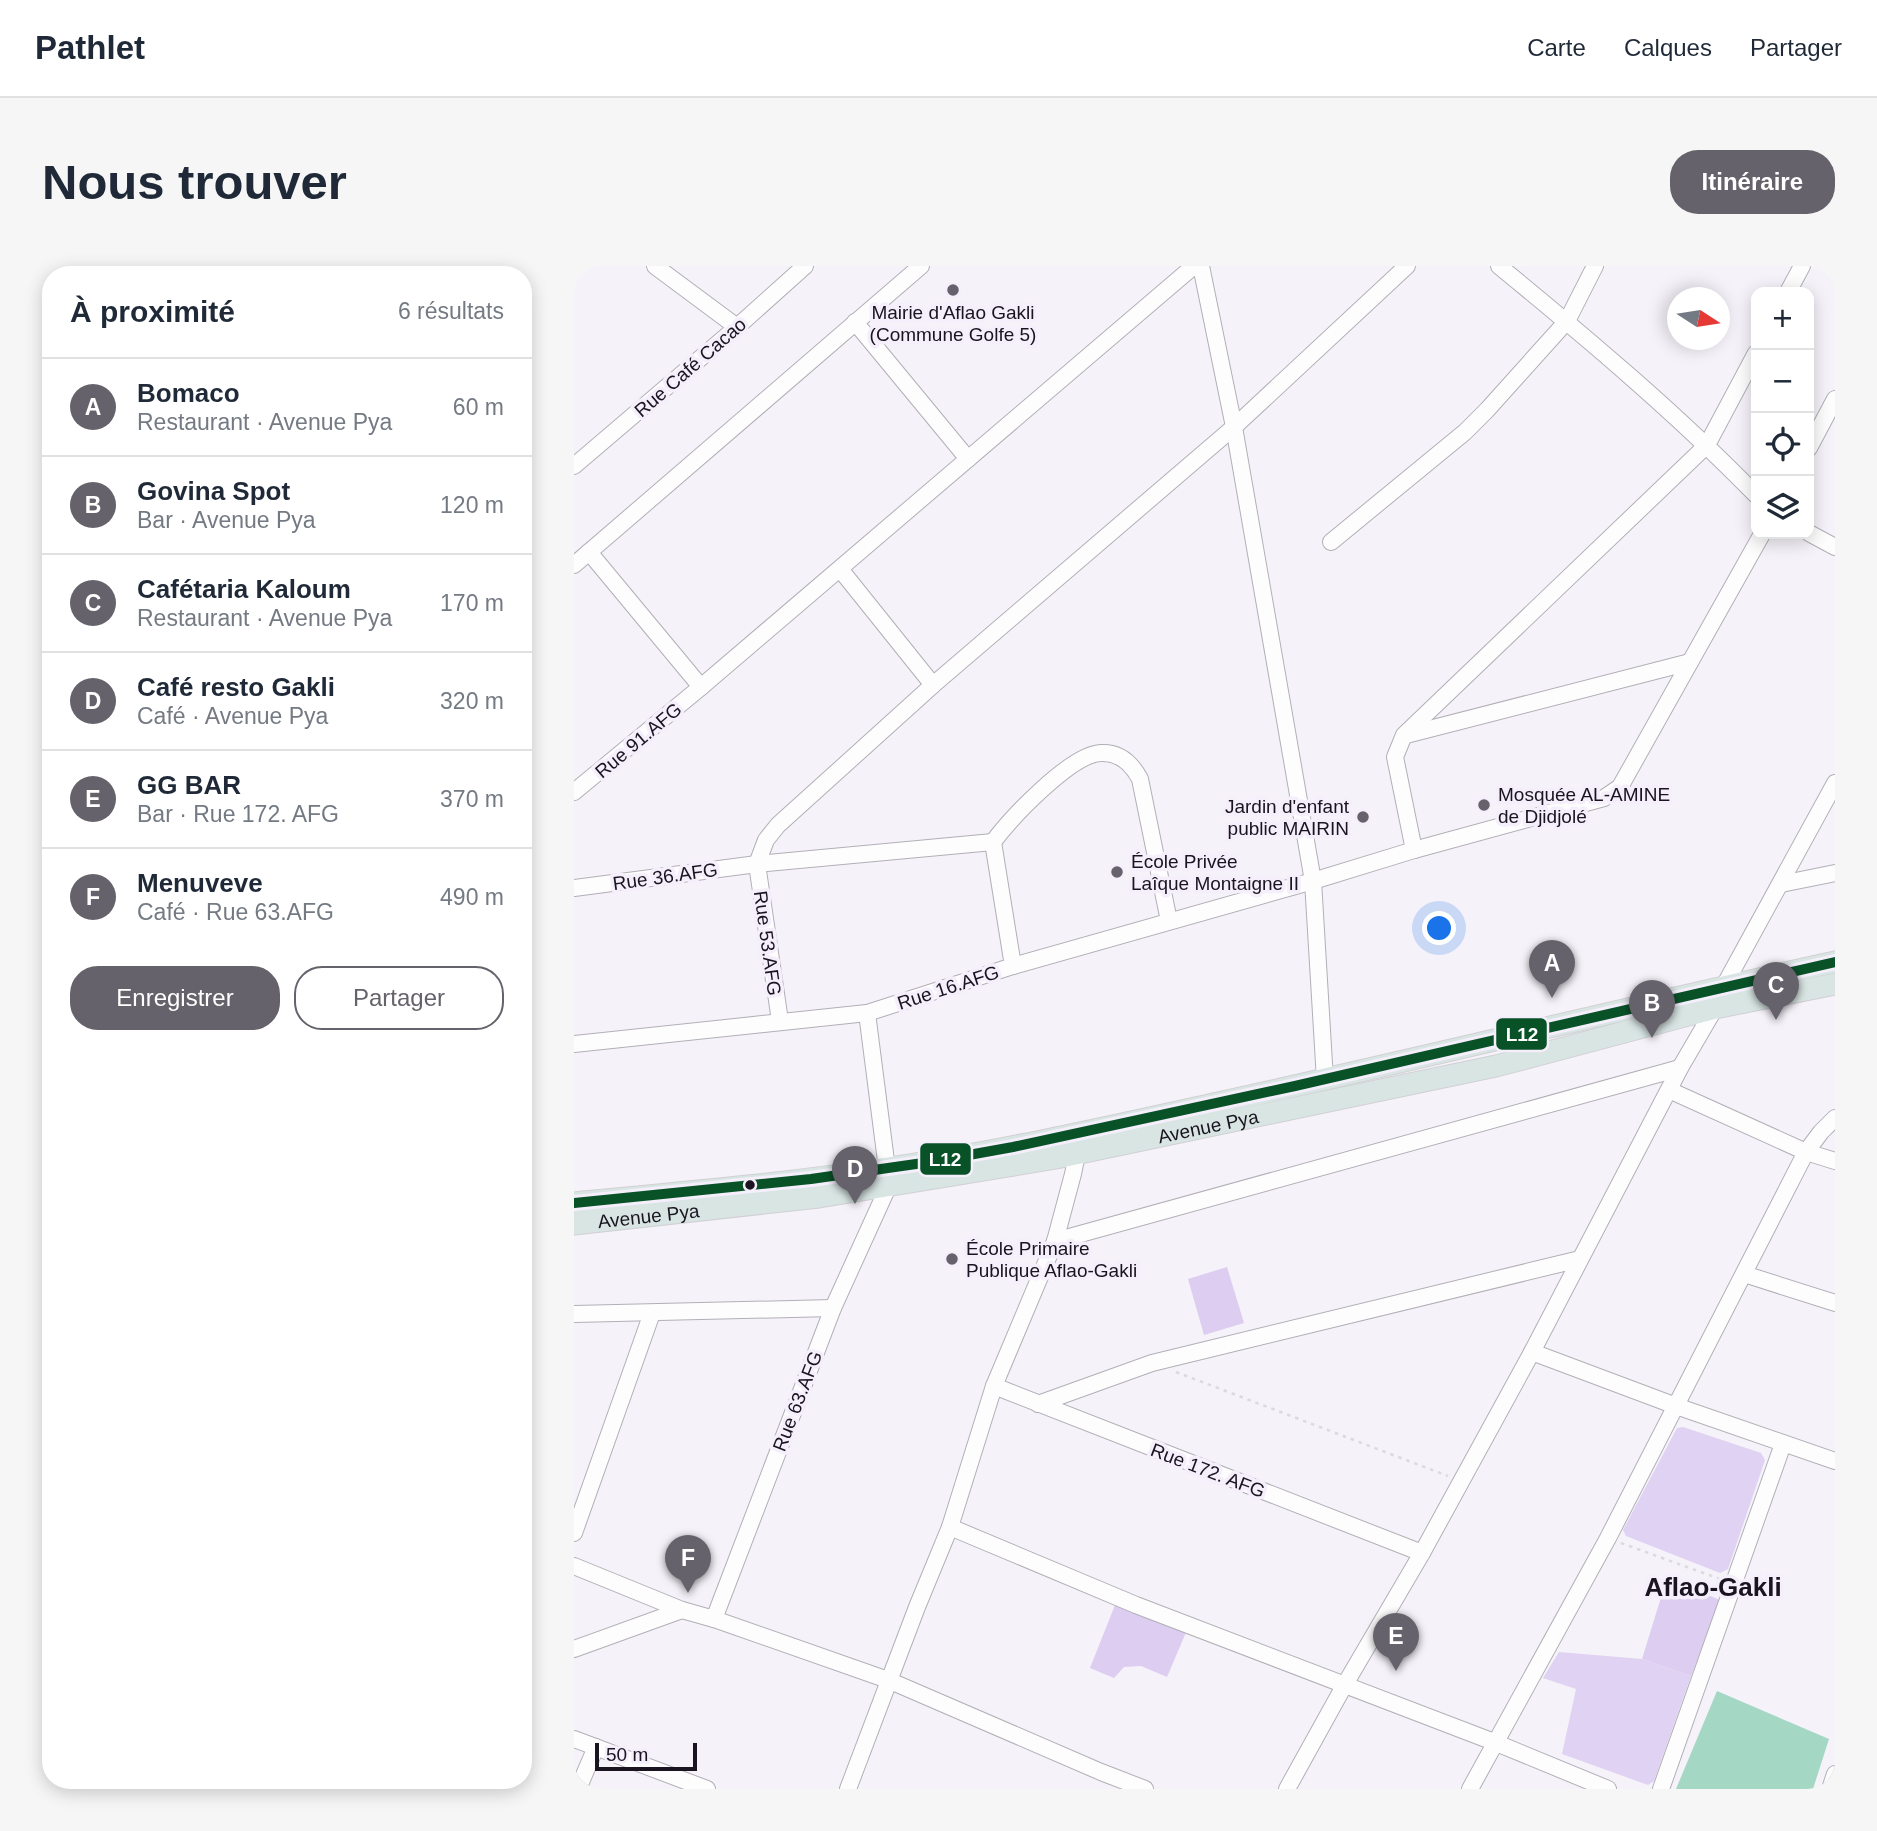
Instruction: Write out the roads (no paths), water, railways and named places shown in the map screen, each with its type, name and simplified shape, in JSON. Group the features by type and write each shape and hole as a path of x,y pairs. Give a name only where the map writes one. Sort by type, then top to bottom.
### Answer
{"main road":[{"name":"Avenue Pya","path":"1075,1144 1325,1080 1835,962"},
{"name":"Avenue Pya","path":"574,1224 784,1202 887,1178 1496,1066 1715,1008 1835,984"},
{"path":"1715,1008 1724,986"},
{"name":"Avenue Pya","path":"574,1203 887,1178"}],"street":[{"path":"655,266 737,327"},
{"name":"Rue Café Cacao","path":"574,466 805,266"},
{"path":"574,565 921,266"},
{"name":"Rue 91.AFG","path":"574,792 1194,266"},
{"path":"1201,266 1234,427 1313,881 1325,1080"},
{"path":"757,864 766,840 778,825 933,685 1234,427 1407,266"},
{"path":"1499,266 1567,321 1707,445 1751,490"},
{"path":"1331,542 1465,432 1487,410 1567,321 1595,266"},
{"path":"1791,287 1802,266"},
{"path":"855,323 968,460"},
{"path":"1414,850 1395,757 1404,735 1707,445 1751,362"},
{"path":"1814,439 1835,399"},
{"path":"1814,536 1835,547"},
{"name":"Rue 16.AFG","path":"574,1044 867,1013 1013,966 1604,798 1620,787 1759,539"},
{"path":"589,552 701,687"},
{"path":"840,569 933,685"},
{"path":"1404,735 1690,662"},
{"path":"1013,966 993,842 1010,818 1054,779 1089,755 1113,754 1125,759 1140,779 1169,921"},
{"path":"1724,986 1835,783"},
{"name":"Rue 36.AFG","path":"574,888 757,864 993,842"},
{"name":"Rue 53.AFG","path":"757,864 780,1021"},
{"path":"1781,884 1835,873"},
{"path":"1287,1789 1422,1553 1532,1352 1668,1090 1715,1008"},
{"path":"867,1013 887,1178"},
{"path":"1055,1241 1680,1068"},
{"path":"1668,1090 1806,1152 1835,1161"},
{"path":"1470,1789 1608,1538 1806,1152 1835,1118"},
{"path":"848,1789 888,1680 950,1527 995,1386 1055,1241 1075,1144"},
{"name":"Rue 63.AFG","path":"714,1619 833,1308 887,1178"},
{"path":"1038,1404 1152,1363 1580,1259"},
{"path":"1744,1274 1835,1303"},
{"path":"574,1314 833,1308"},
{"path":"574,1533 652,1313"},
{"path":"1532,1352 1835,1461"},
{"name":"Rue 172. AFG","path":"995,1386 1422,1553"},
{"path":"1661,1789 1783,1444"},
{"path":"950,1527 1136,1605 1494,1742 1608,1789"},
{"path":"574,1566 682,1610 888,1680 1145,1789"},
{"path":"574,1649 682,1610"},
{"path":"574,1739 706,1789"},
{"path":"578,1789 596,1747"},
{"path":"1095,1789 1101,1772"},
{"path":"1830,1789 1835,1774"}],"place":[{"name":"Mairie d'Aflao Gakli (Commune Golfe 5)","path":"953,290"},
{"name":"Mosquée AL-AMINE de Djidjolé","path":"1484,805"},
{"name":"Jardin d'enfant public MAIRIN","path":"1363,817"},
{"name":"École Privée Laîque Montaigne II","path":"1117,872"},
{"name":"Bomaco","path":"1552,998"},
{"name":"Cafétaria Kaloum","path":"1776,1020"},
{"name":"Govina Spot","path":"1652,1038"},
{"name":"Café resto Gakli","path":"855,1204"},
{"name":"École Primaire Publique Aflao-Gakli","path":"952,1259"},
{"name":"Menuveve","path":"688,1593"},
{"name":"GG BAR","path":"1396,1671"}],"district":[{"name":"Aflao-Gakli","path":"1713,1587"}]}
